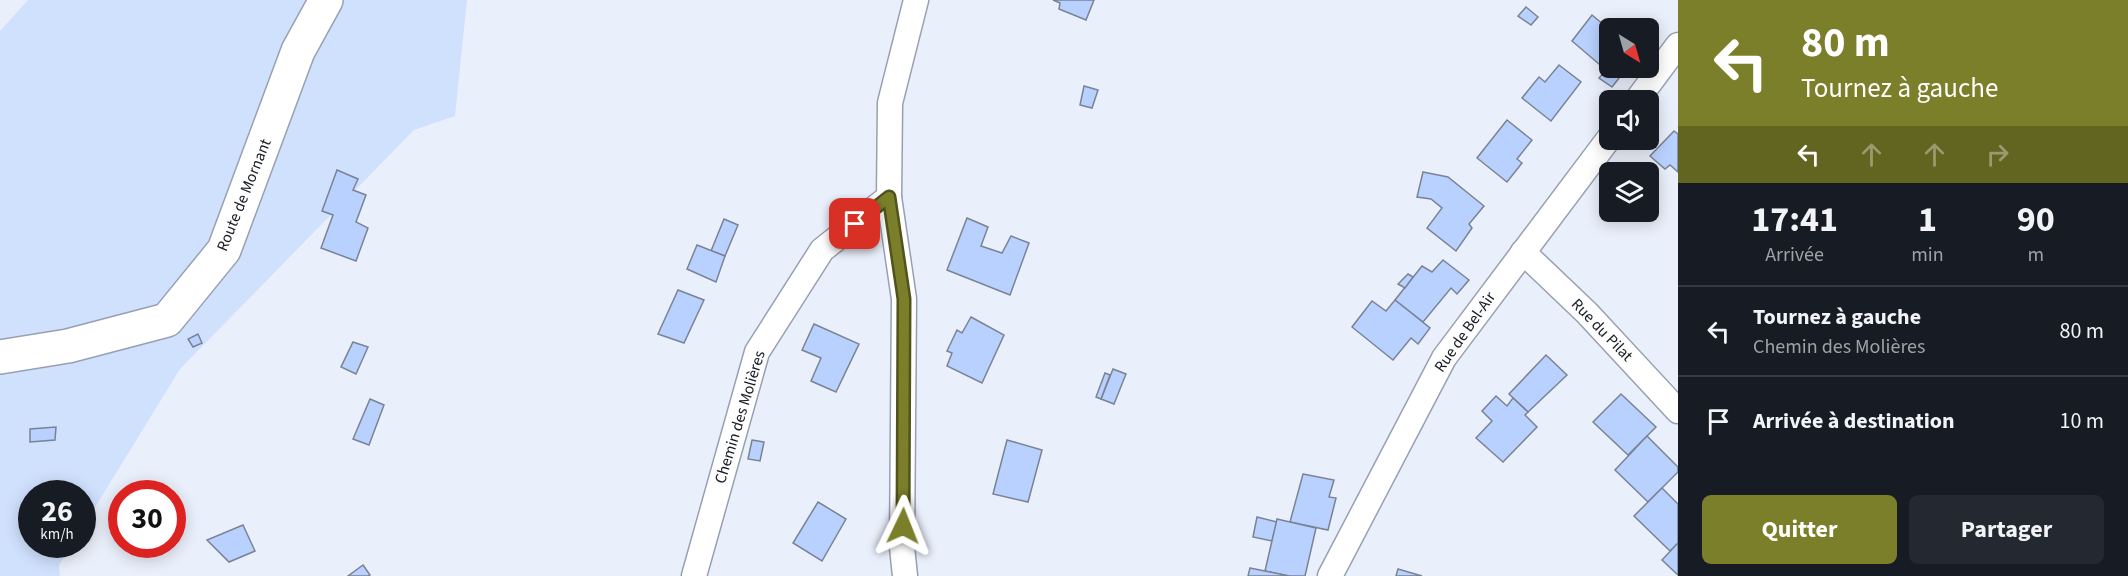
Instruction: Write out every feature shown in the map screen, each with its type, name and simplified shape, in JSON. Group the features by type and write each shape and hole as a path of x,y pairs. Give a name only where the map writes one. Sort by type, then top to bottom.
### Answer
{"main road":[{"name":"Route de Mornant","path":"0,357 68,346 167,320 225,250 298,51 326,0"}],"street":[{"path":"905,576 902,547 904,299 889,197 890,103 916,0"},
{"path":"1644,90 1678,45"},
{"name":"Rue de Bel-Air","path":"1330,576 1444,358 1600,150"},
{"name":"Chemin des Molières","path":"694,576 757,352 822,250 889,197"},
{"name":"Rue du Pilat","path":"1523,252 1587,313 1678,411"}],"shaded area":[{"path":"28,0 467,0 455,116 414,130 180,369 112,480 108,480 108,486 96,506 96,480 18,480 18,558 64,558 59,565 60,576 0,576 0,31"}],"building":[{"path":"1053,0 1094,0 1086,20 1059,9 1060,3"},
{"path":"1526,7 1538,17 1531,25 1518,16"},
{"path":"1592,15 1599,21 1599,64 1572,41"},
{"path":"1559,65 1581,82 1551,121 1522,98 1539,77 1545,82"},
{"path":"1599,78 1619,78 1612,87"},
{"path":"1084,86 1098,90 1092,108 1080,105"},
{"path":"1507,120 1532,140 1517,159 1522,163 1507,182 1477,158"},
{"path":"1674,131 1678,134 1678,172 1670,165 1665,169 1650,156 1659,150 1659,147"},
{"path":"337,170 358,179 353,190 366,195 356,222 368,228 356,261 321,248 333,215 322,211"},
{"path":"1423,172 1448,177 1484,206 1469,224 1472,228 1456,251 1427,228 1442,208 1431,199 1417,197"},
{"path":"967,218 988,227 981,246 1002,253 1011,236 1029,243 1010,295 947,270"},
{"path":"724,219 738,225 725,256 711,251"},
{"path":"697,245 725,256 716,282 687,269"},
{"path":"1443,260 1469,280 1457,294 1451,288 1423,322 1395,300 1422,266 1432,272"},
{"path":"1408,274 1413,277 1405,288 1398,284"},
{"path":"678,290 704,300 684,343 658,334"},
{"path":"1395,300 1430,328 1418,344 1411,338 1393,360 1352,327 1372,301 1386,311"},
{"path":"971,317 1004,335 982,383 947,366 952,353 947,351 957,330 962,333"},
{"path":"814,324 859,344 836,392 811,381 821,358 802,350"},
{"path":"198,334 202,343 193,347 188,339"},
{"path":"353,342 368,347 356,374 341,367"},
{"path":"1546,355 1567,375 1528,412 1509,394"},
{"path":"1113,369 1126,374 1114,404 1101,399"},
{"path":"1105,373 1110,375 1101,399 1096,397"},
{"path":"1621,394 1656,427 1628,455 1593,422"},
{"path":"1496,396 1507,406 1513,398 1528,412 1525,415 1537,427 1503,462 1476,438 1492,421 1482,411"},
{"path":"370,399 384,405 369,445 353,439"},
{"path":"56,427 55,440 30,442 30,429"},
{"path":"1647,436 1678,467 1678,472 1648,502 1615,470"},
{"path":"752,440 764,442 760,461 748,459"},
{"path":"1007,440 1042,450 1028,502 993,494"},
{"path":"1303,474 1334,480 1329,497 1336,498 1328,530 1290,522"},
{"path":"1662,488 1678,504 1678,543 1670,551 1634,516"},
{"path":"818,502 846,519 822,561 793,543"},
{"path":"1257,517 1277,522 1272,541 1253,537"},
{"path":"1277,519 1316,528 1305,576 1289,576 1265,571"},
{"path":"243,525 255,551 229,562 207,540"},
{"path":"1678,543 1678,575 1662,560"},
{"path":"363,565 370,575 348,576"},
{"path":"1250,568 1265,571 1289,576 1248,576"},
{"path":"1398,569 1422,576 1396,576"}],"route":[{"path":"855,224 889,197 904,299 903,526"}]}
